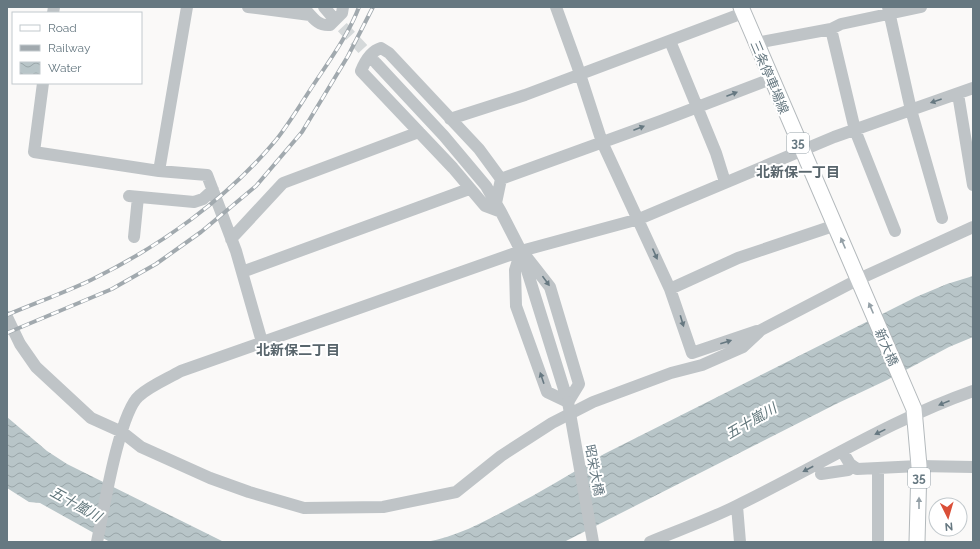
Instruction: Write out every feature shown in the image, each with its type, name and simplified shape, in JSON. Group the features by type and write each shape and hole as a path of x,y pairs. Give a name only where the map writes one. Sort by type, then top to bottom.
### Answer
{"main road":[{"name":"三条停車場線","path":"742,10 802,152 836,225 860,282"},
{"name":"新大橋","path":"860,282 914,412"},
{"name":"35","path":"914,412 919,466 920,511 917,542"}],"street":[{"path":"159,170 187,7"},
{"path":"248,7 307,11 323,26 330,25 342,13 342,7"},
{"path":"556,7 602,142 639,219 670,289 692,353 761,330 973,227"},
{"path":"756,43 830,29 841,24 889,11 921,7"},
{"path":"450,119 525,95 670,41 742,10"},
{"path":"889,11 911,110 942,218"},
{"path":"830,29 855,130 862,144 895,231"},
{"path":"670,41 696,108 716,153 725,182"},
{"path":"381,48 389,53 479,149 501,179 499,208 485,206 469,189 453,168 361,71 364,64 375,50 381,48"},
{"name":"昭栄大橋","path":"376,63 444,136 486,186 521,251 568,402 593,542"},
{"path":"501,179 771,79"},
{"path":"44,84 34,152 159,170 207,175 232,239 262,342"},
{"path":"97,542 113,465 127,416 138,397 181,371 521,251 639,219 725,182 855,130 973,88"},
{"path":"958,94 973,185"},
{"path":"232,239 283,183 419,132"},
{"path":"242,272 469,189"},
{"path":"134,237 134,196 194,202 203,199 213,190"},
{"path":"670,289 738,258 836,225"},
{"path":"521,251 516,270 516,306 547,392 568,402"},
{"path":"7,317 20,344 36,367 92,418 122,432 141,447 210,478 256,494 304,508 383,507 456,492 501,456 552,423 593,402 671,373 702,365 743,347 761,330"},
{"path":"650,542 737,506 914,412 973,391"},
{"path":"842,451 850,464 857,469 919,466 973,467"},
{"path":"821,474 848,470 850,464"},
{"path":"878,468 878,542"},
{"path":"737,506 740,542"}],"water":[{"name":"五十嵐川","path":"973,276 973,337 949,347 887,380 836,404 564,542 426,542 447,537 478,524 532,496 604,454 916,297 947,284"},
{"name":"五十嵐川","path":"7,417 47,451 67,464 224,542 110,542 40,503 29,502 7,488"}],"tunnel":[{"path":"330,14 376,63"}],"railway":[{"path":"7,315 81,285 116,267 166,237 214,202 257,162 276,140 337,50 359,7"},
{"path":"7,333 112,289 156,264 201,232 256,186 302,132 348,56 373,7"}],"district":[{"name":"北新保一丁目","path":"798,172"},
{"name":"北新保二丁目","path":"298,350"}]}
